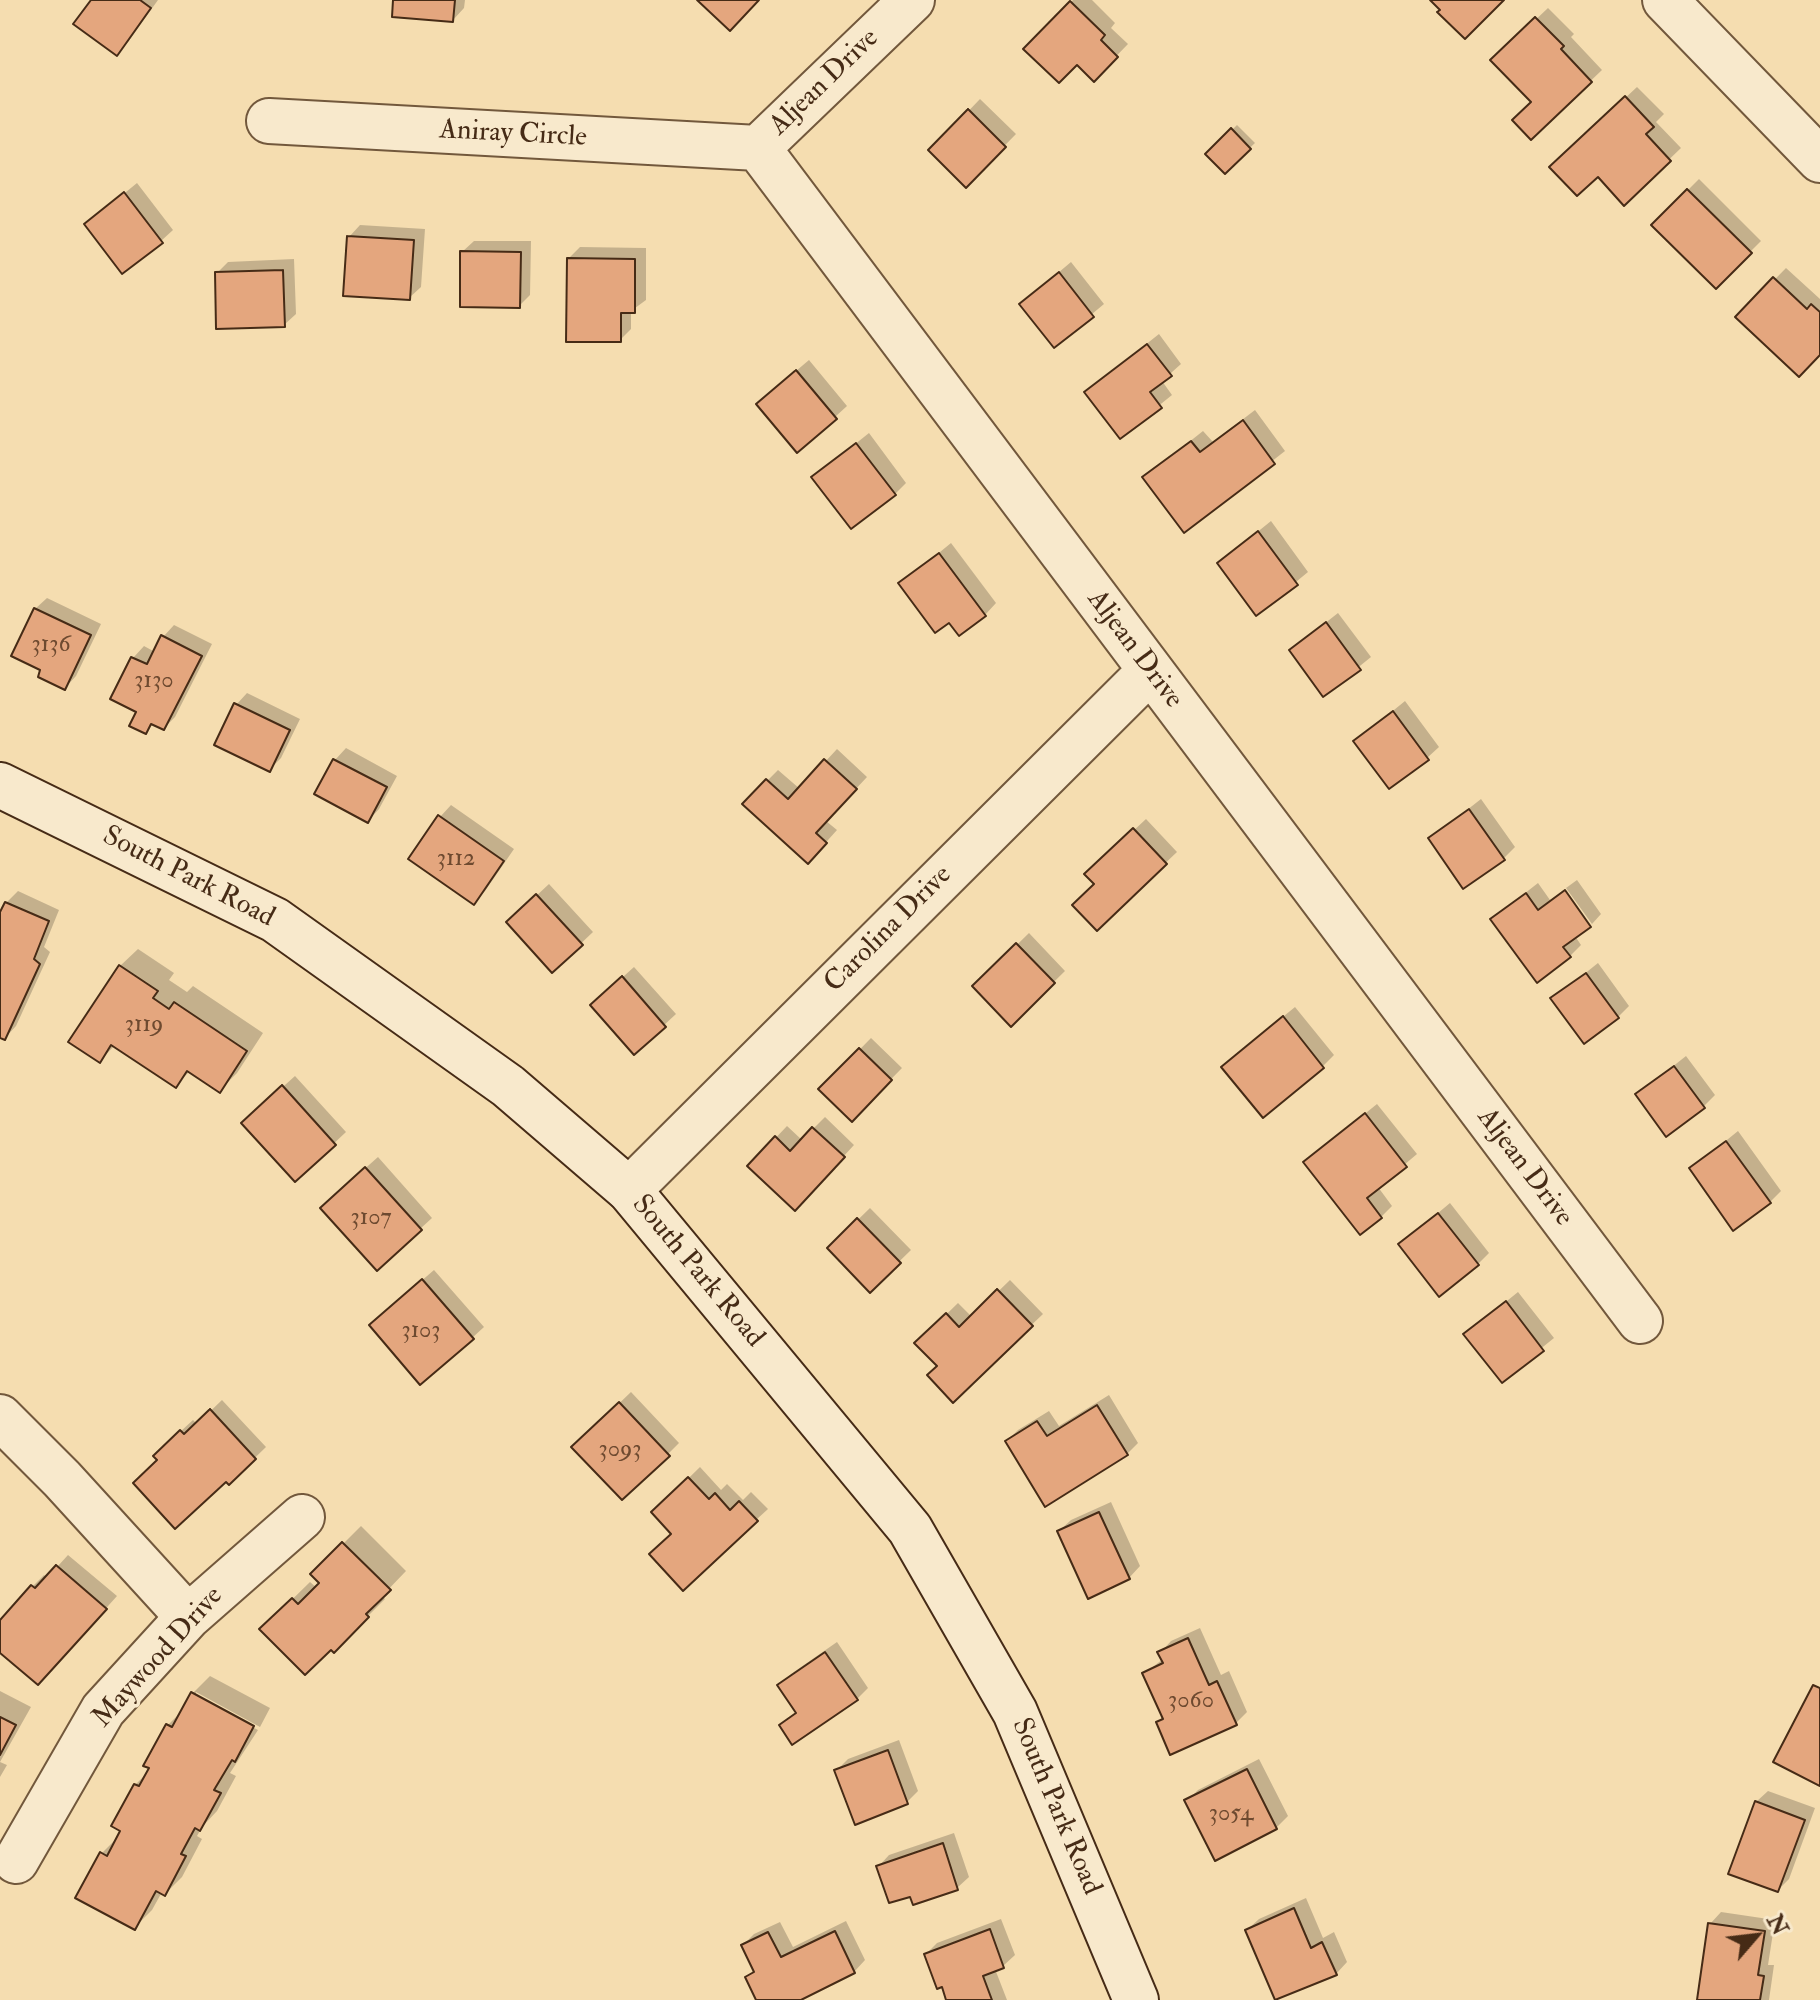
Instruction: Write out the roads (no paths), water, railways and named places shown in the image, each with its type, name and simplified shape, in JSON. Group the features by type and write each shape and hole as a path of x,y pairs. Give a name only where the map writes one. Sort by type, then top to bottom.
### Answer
{"street":[{"name":"Aljean Drive","path":"912,0 758,148 1640,1321"},
{"path":"1665,0 1820,160"},
{"name":"Aniray Circle","path":"269,121 758,148"},
{"name":"Carolina Drive","path":"629,1190 1150,671"},
{"name":"South Park Road","path":"0,785 275,920 508,1086 629,1190 910,1529 1015,1712 1136,2000"},
{"path":"0,1417 62,1479 188,1617"},
{"name":"Maywood Drive","path":"16,1861 103,1710 188,1617 302,1517"}]}
